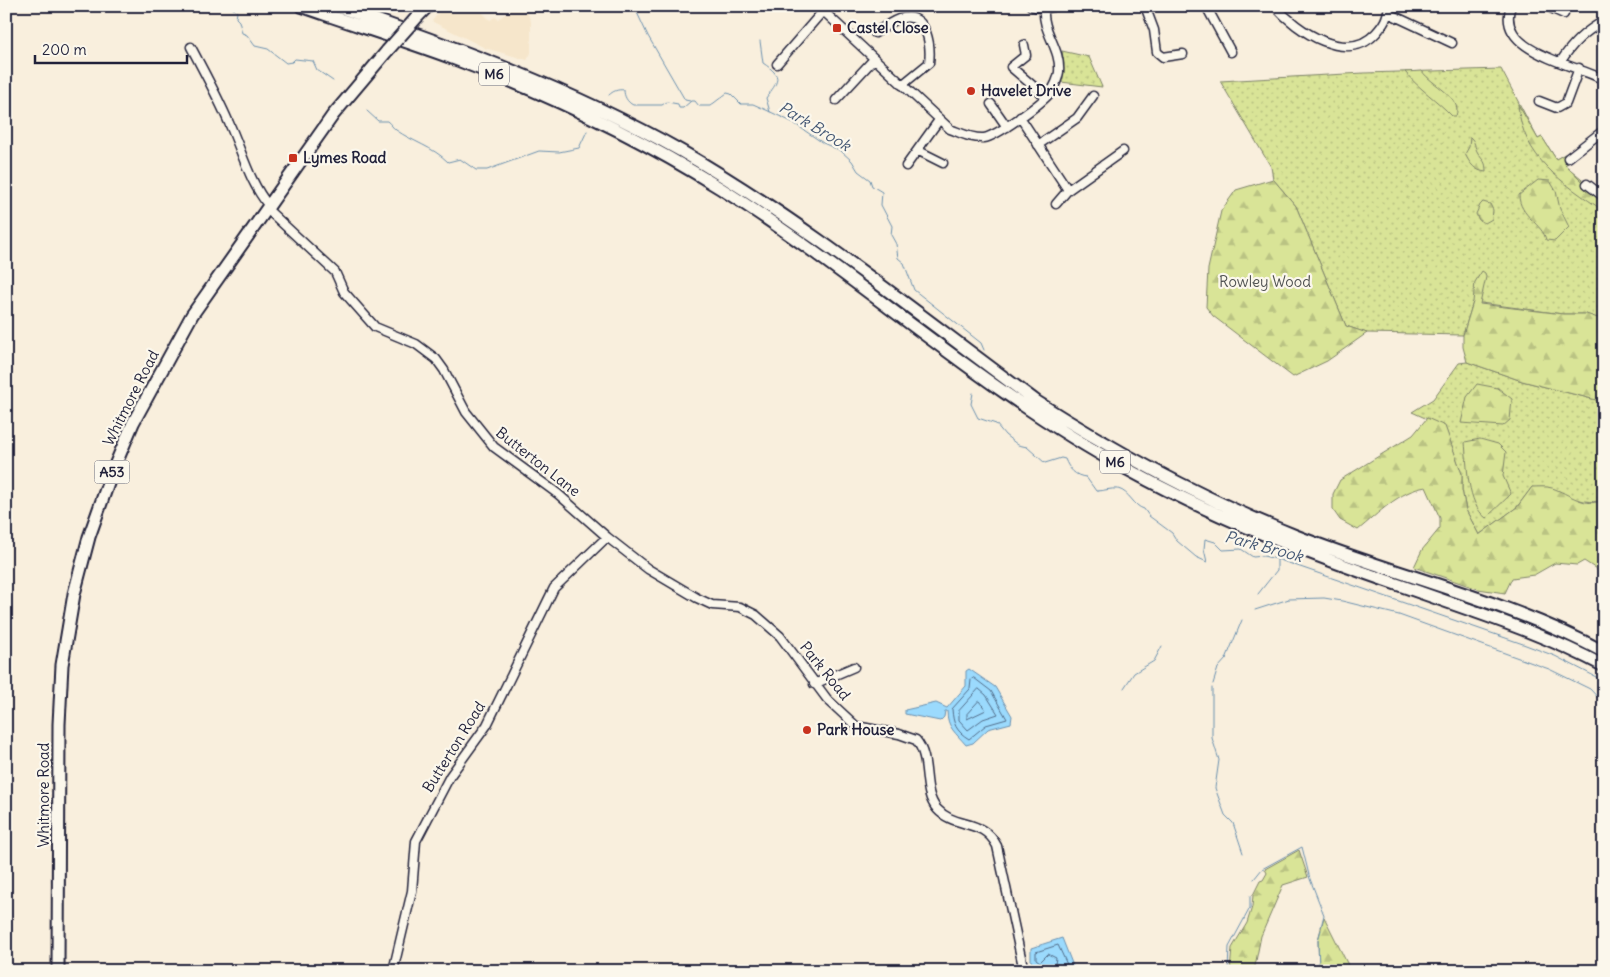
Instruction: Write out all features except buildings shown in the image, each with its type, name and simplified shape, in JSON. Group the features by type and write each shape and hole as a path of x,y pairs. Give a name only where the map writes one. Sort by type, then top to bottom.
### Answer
{"highway":[{"name":"M6","path":"301,6 493,74 578,111 678,162 818,255 1031,412 1122,467 1190,502 1292,548 1505,622 1579,652 1604,666"},
{"name":"M6","path":"336,6 504,65 606,112 682,152 781,214 1037,402 1080,429 1197,492 1295,536 1544,622 1604,652"},
{"name":"Whitmore Road","path":"58,971 59,724 62,665 72,602 89,537 120,452 159,373 208,290 333,115 428,6"}],"street":[{"path":"1031,6 1044,9 1057,6"},
{"path":"1145,6 1154,30 1157,52 1163,57 1183,54"},
{"path":"1206,6 1230,52"},
{"path":"1275,6 1307,33 1333,45 1359,44 1373,36 1386,22 1388,10 1452,43"},
{"path":"1511,6 1508,19 1510,28 1519,41 1544,55 1604,80"},
{"path":"1546,6 1560,10"},
{"path":"777,64 821,9 939,120 958,132 983,138 998,134 1046,96 1058,80 1059,58 1043,19 1044,9"},
{"path":"875,33 902,18 911,18 919,22 926,32 930,46 929,63 902,85"},
{"path":"1561,62 1583,33 1604,21"},
{"path":"1024,45 1026,55 1011,67 1046,96"},
{"path":"191,47 226,117 247,169 268,208"},
{"path":"836,100 874,59"},
{"path":"1539,101 1557,108 1566,103 1579,68"},
{"path":"1038,145 1077,118 1093,96"},
{"path":"991,104 1007,127"},
{"path":"1020,116 1068,190"},
{"path":"907,166 939,120"},
{"path":"1568,158 1604,130"},
{"path":"919,151 944,163"},
{"path":"1056,204 1068,190 1123,151"},
{"path":"1586,184 1604,197"},
{"name":"Butterton Lane","path":"268,208 335,272 344,292 375,328 416,344 436,359 444,370 466,412 494,447 558,494 607,537 648,568 697,598 712,604 740,607 745,610"},
{"name":"Butterton Road","path":"393,971 412,891 416,841 450,776 487,725 554,588 607,537"},
{"name":"Park Road","path":"745,610 756,615 780,636 814,684 856,726 916,740 924,760 930,799 936,808 949,818 978,827 990,834 997,846 1024,971"},
{"path":"814,684 854,667"}],"shaded area":[{"path":"444,6 476,6 490,20 495,17 498,19 517,6 524,6 531,21 531,53 527,60 485,48 432,21"}],"green space":[{"path":"1062,51 1089,57 1102,87 1061,82 1064,64"},
{"path":"1501,69 1538,139 1542,137 1556,159 1565,154 1570,161 1565,165 1604,197 1604,321 1586,314 1563,314 1473,302 1463,335 1367,333 1346,326 1296,206 1273,179 1271,167 1220,81 1364,73"},
{"path":"1422,71 1451,97 1457,109 1456,116 1452,116 1405,72"},
{"path":"1518,104 1538,139 1542,137 1556,159 1565,154 1570,161 1565,165 1604,201 1604,211 1560,179 1536,154 1527,140 1521,123"},
{"path":"1470,137 1485,163 1486,172 1473,166 1465,154 1469,147"},
{"name":"Rowley Wood","path":"1273,179 1296,206 1346,326 1367,333 1327,361 1293,377 1213,316 1206,307 1208,269 1221,211 1236,190"},
{"path":"1538,180 1550,181 1556,191 1560,209 1569,227 1555,241 1546,240 1541,229 1523,209 1520,202 1519,195"},
{"path":"1483,202 1490,204 1493,210 1492,219 1485,223 1479,220 1476,214"},
{"path":"1482,271 1486,277 1480,304 1563,314 1586,314 1604,320 1604,402 1522,381 1467,362 1463,347 1463,335 1473,302 1475,282"},
{"path":"1467,362 1522,381 1604,402 1604,499 1598,501 1580,500 1532,487 1517,507 1479,535 1466,510 1462,490 1462,474 1445,427 1412,412 1433,399 1459,363"},
{"path":"1477,384 1498,388 1512,399 1510,420 1503,426 1461,423 1467,397"},
{"path":"1427,418 1445,426 1462,474 1462,490 1466,510 1479,535 1517,507 1532,487 1552,488 1584,502 1598,502 1604,499 1604,574 1584,561 1577,565 1555,563 1534,575 1512,578 1505,593 1478,589 1414,567 1422,550 1440,528 1440,518 1426,487 1416,489 1398,498 1358,530 1340,520 1333,510 1333,494 1340,480 1413,435"},
{"path":"1480,439 1498,444 1506,452 1503,476 1511,494 1486,518 1475,503 1469,483 1466,461 1465,442"},
{"path":"1299,850 1308,877 1283,885 1261,936 1254,971 1230,971 1232,948 1247,923 1252,907 1253,895 1260,881 1263,880 1267,873 1265,869"},
{"path":"1324,917 1351,971 1319,971 1318,940"}],"water":[{"path":"969,669 995,687 1012,716 1011,723 988,729 973,743 966,745 950,726 947,711 945,711 944,717 940,721 905,714 905,710 936,703 947,708 966,686 966,671"},
{"path":"1062,938 1075,971 1039,971 1031,961 1031,948"}],"waterway":[{"name":"Park Brook","path":"230,6 237,12 236,18 239,21 242,33 247,35 255,46 268,49 286,63 292,62 295,59 313,61 317,70 333,81"},
{"path":"634,6 648,36 685,100 690,101"},
{"path":"760,41 763,63 774,72 777,79 766,98 770,112"},
{"name":"Park Brook","path":"609,95 612,92 624,90 626,99 633,105 662,105 667,102 678,104 679,108 683,108 691,101 695,101 699,106 710,106 727,93 731,94 741,104 753,104 792,122 823,143 841,151 852,161 858,171 870,180 872,186 882,192 881,205 892,226 891,235 896,244 898,258 904,263 914,290 981,343 984,350"},
{"name":"Park Brook","path":"367,111 378,121 387,121 396,130 436,152 448,162 460,159 476,170 487,170 539,151 559,152 579,148 587,131"},
{"name":"Park Brook","path":"973,393 971,404 978,418 996,424 1005,435 1018,445 1027,447 1045,463 1061,458 1065,459 1068,466 1079,475 1086,477 1096,491 1115,489 1122,491 1144,509 1149,516 1172,533 1177,541 1196,557 1207,562 1204,549 1205,539 1215,542 1223,550 1241,549 1253,557 1263,556 1277,559 1523,644 1555,656 1604,681"},
{"path":"1258,594 1277,570 1277,559"},
{"path":"1255,610 1289,599 1324,598 1399,615 1549,669 1590,689 1604,704"},
{"path":"1213,684 1218,668 1226,659 1242,620"},
{"path":"1597,636 1604,623"},
{"path":"1124,688 1134,673 1154,661 1162,646"},
{"path":"1212,688 1212,738 1219,760 1215,788 1225,815 1233,823 1243,853"},
{"path":"1254,879 1262,869 1302,847 1310,879 1324,915 1321,927"},
{"path":"1228,971 1229,947 1250,908 1250,896"},
{"path":"1319,971 1318,940 1321,930"}],"place":[{"name":"Castel Close","path":"837,28"},
{"name":"Havelet Drive","path":"971,91"},
{"name":"Lymes Road","path":"293,158"},
{"name":"Park House","path":"807,730"}]}
